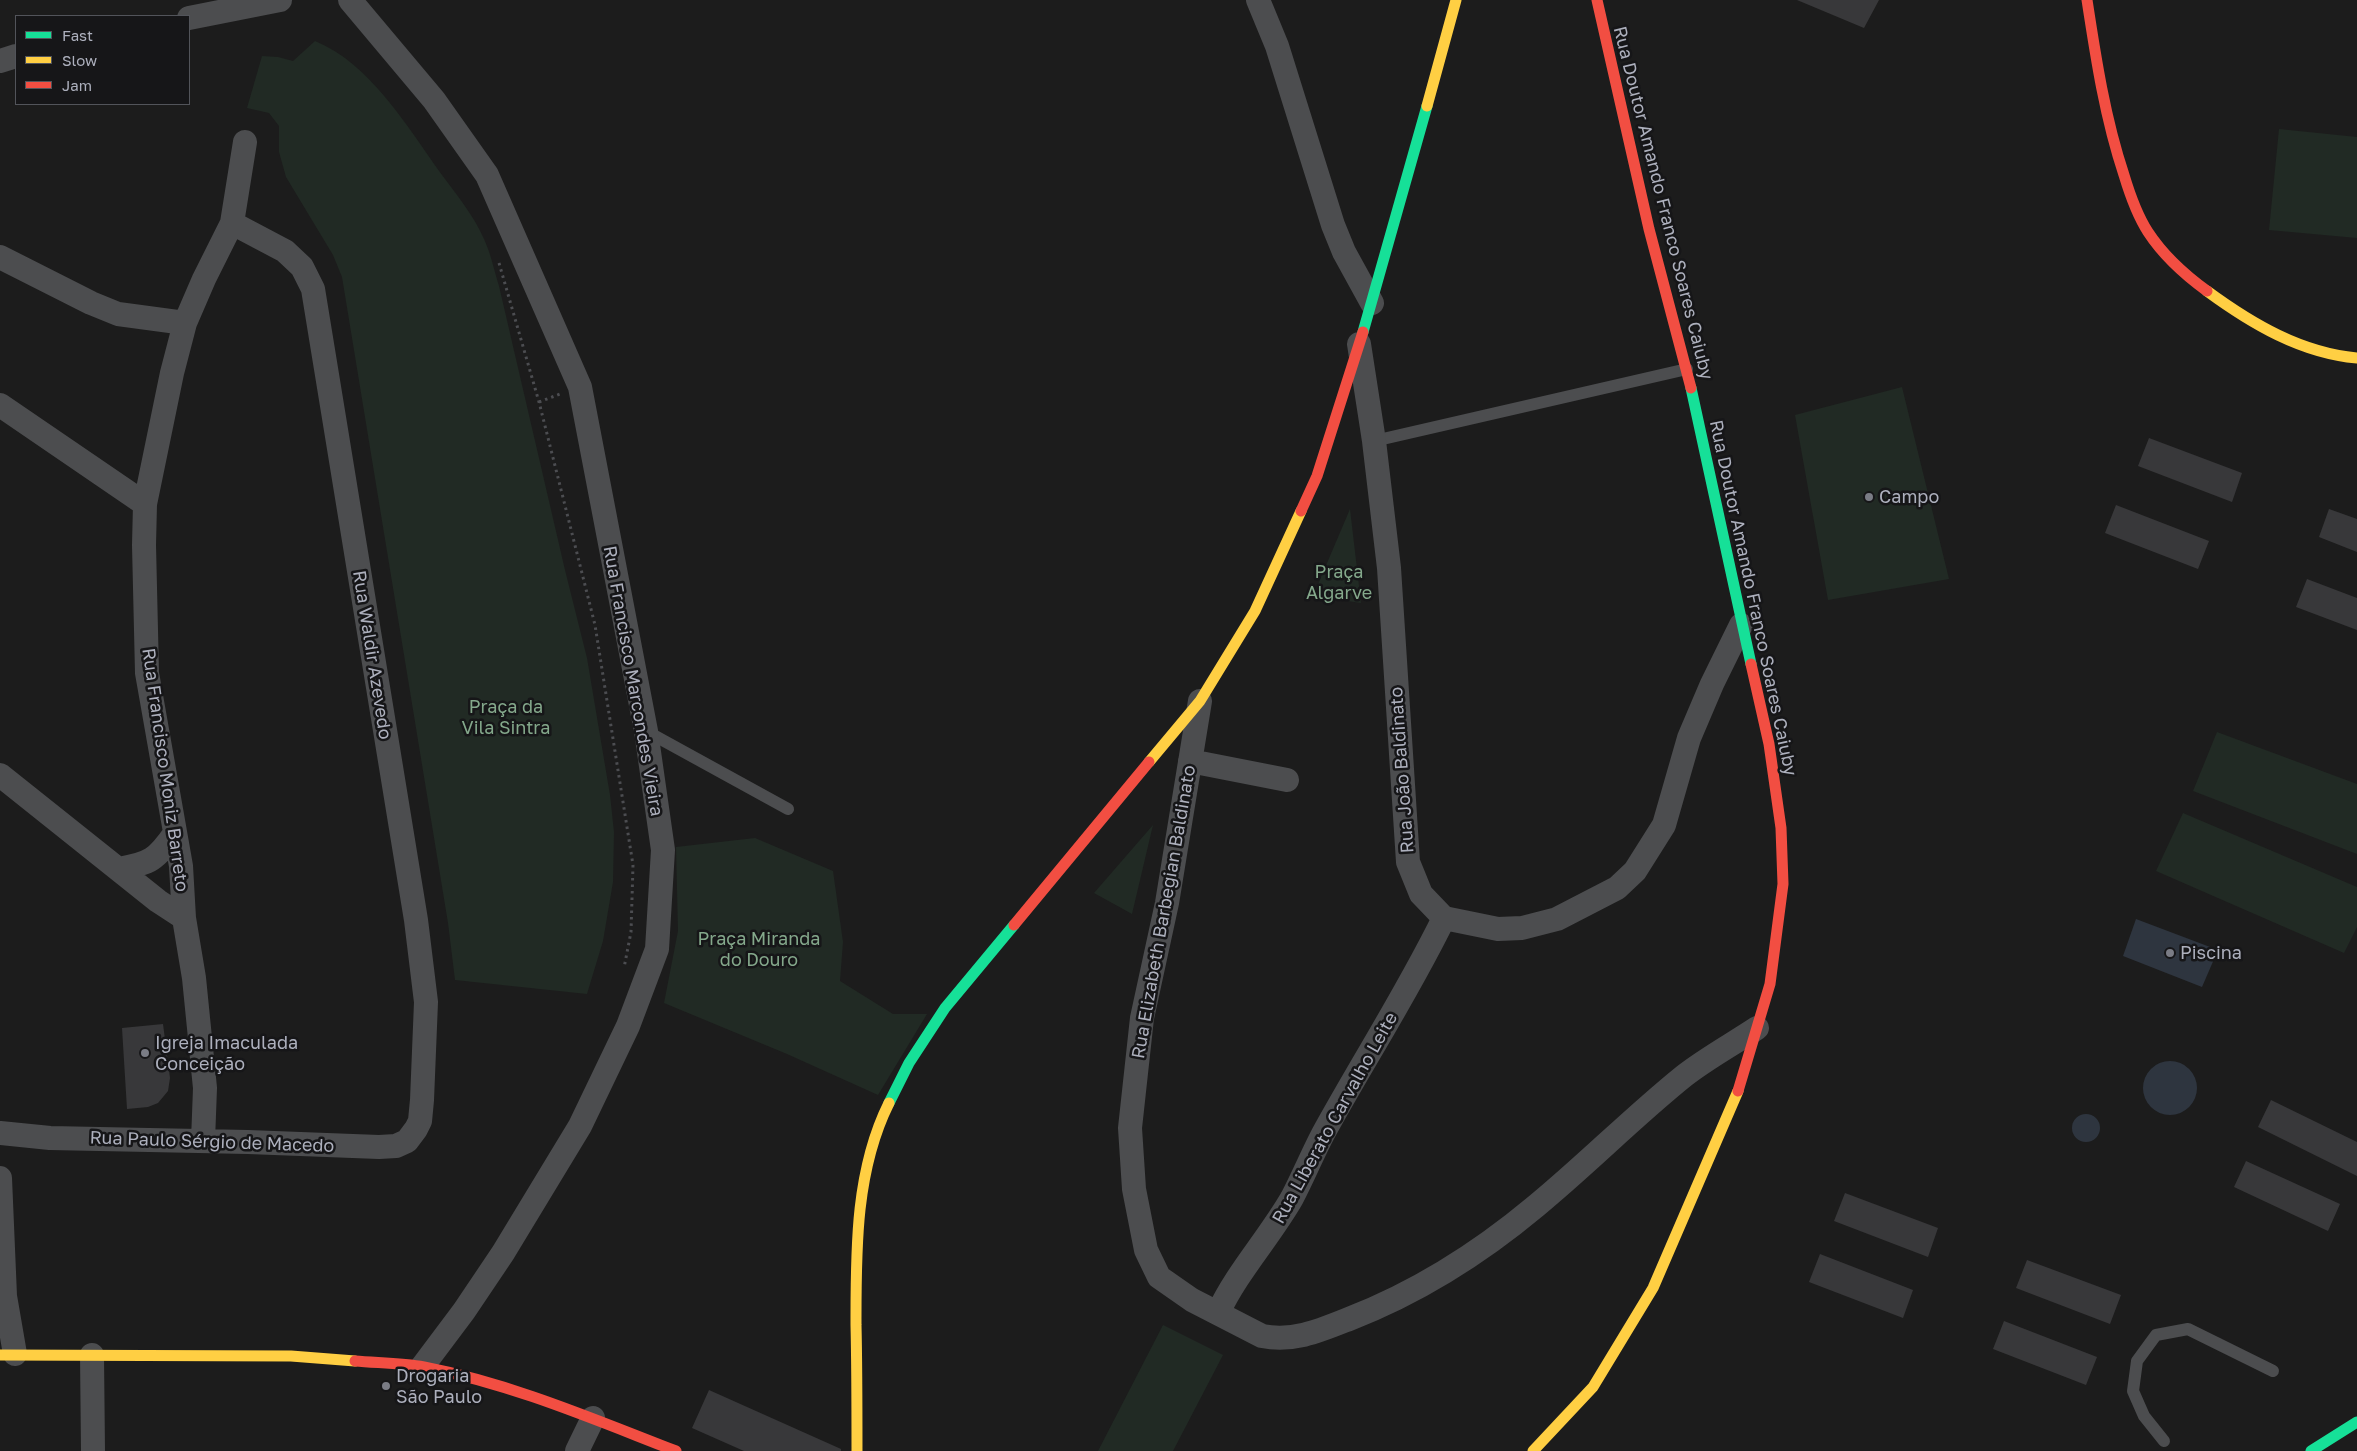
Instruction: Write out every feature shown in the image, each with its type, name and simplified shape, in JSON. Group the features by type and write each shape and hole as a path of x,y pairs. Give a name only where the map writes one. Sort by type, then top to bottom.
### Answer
{"street":[{"path":"190,18 280,0"},
{"name":"Rua Francisco Marcondes Vieira","path":"350,0 434,100 487,175 580,387 646,731 663,850 657,949 628,1026 580,1126 503,1253 464,1311 422,1367"},
{"path":"1258,0 1277,46 1344,252 1372,303"},
{"path":"857,1451 856,1253 863,1187 880,1121 909,1064 945,1008 1200,700 1255,611 1316,476 1372,303 1456,0"},
{"name":"Rua Doutor Amando Franco Soares Caiuby","path":"1533,1451 1593,1387 1653,1288 1742,1082 1770,984 1783,884 1781,828 1769,744 1741,625 1686,369 1649,229 1597,0"},
{"path":"2087,0 2107,117 2116,151 2134,203 2148,232 2173,262 2202,289 2256,324 2293,342 2348,358 2357,358"},
{"path":"0,61 15,56"},
{"name":"Rua Francisco Moniz Barreto","path":"203,1141 205,1088 194,978 184,918 175,832 147,673 145,504 172,373 185,323 204,279 232,223 245,142"},
{"name":"Rua Waldir Azevedo","path":"232,223 285,251 302,267 312,289 416,920 423,974 426,1002 422,1100 416,1129"},
{"path":"0,258 91,303 118,314 185,323"},
{"name":"Rua João Baldinato","path":"1359,344 1374,441 1389,568 1408,862 1421,894 1444,918"},
{"path":"0,405 145,504"},
{"path":"1444,918 1498,929 1522,928 1557,919 1617,888 1627,880 1635,871 1664,825 1689,738 1712,684 1741,625"},
{"name":"Rua Elizabeth Barbegian Baldinato","path":"1200,700 1167,903 1142,1018 1130,1128 1134,1189 1146,1250 1159,1277 1172,1288 1262,1336 1273,1338 1296,1338 1310,1335 1387,1304 1484,1245 1535,1207 1685,1076 1757,1028"},
{"path":"1190,761 1287,780"},
{"path":"0,775 158,901 184,918"},
{"path":"118,869 139,866 157,857 175,832"},
{"name":"Rua Liberato Carvalho Leite","path":"1218,1313 1227,1292 1274,1227 1292,1198 1324,1134 1400,1002 1444,918"},
{"name":"Rua Paulo Sérgio de Macedo","path":"0,1132 50,1138 379,1147 396,1146 407,1141 416,1129"},
{"path":"0,1178 7,1354 291,1356 422,1367 504,1387 548,1401 676,1451"},
{"path":"92,1355 93,1451"},
{"path":"577,1451 593,1418"},
{"path":"2311,1451 2354,1426"}],"lane":[{"path":"1374,441 1686,369"},
{"path":"646,731 788,809"},
{"path":"2164,1441 2144,1416 2132,1391 2136,1361 2156,1335 2188,1329 2274,1371"}],"path":[{"path":"497,254 539,402 595,625 633,865 631,932 623,976"}],"green space":[{"name":"Praça da Vila Sintra","path":"315,41 335,51 353,65 387,99 470,214 489,250 587,658 610,795 614,832 613,882 603,941 587,994 455,980 448,923 342,277 333,255 286,177 279,152 279,126 269,113 247,108 262,56 278,57 293,61"},
{"path":"2279,129 2357,137 2357,238 2269,230"},
{"name":"Campo","path":"1902,387 1949,579 1828,600 1795,415"},
{"name":"Praça Algarve","path":"1350,509 1361,603 1313,596"},
{"path":"2217,732 2357,784 2357,854 2193,791"},
{"path":"2183,813 2357,887 2357,927 2344,953 2156,871"},
{"path":"1153,825 1132,914 1094,893"},
{"name":"Praça Miranda do Douro","path":"755,838 833,871 843,942 840,981 893,1014 927,1014 878,1095 787,1054 664,1003 678,931 676,847"},
{"path":"1163,1325 1223,1355 1173,1451 1098,1451"}],"shaded area":[{"name":"Piscina","path":"2136,919 2218,950 2202,987 2123,956"},
{"path":"2170,1061 2180,1063 2189,1069 2195,1078 2197,1088 2195,1098 2189,1107 2180,1113 2170,1115 2160,1113 2151,1107 2145,1098 2143,1088 2145,1078 2151,1069 2160,1063"},
{"path":"2086,1114 2096,1118 2100,1128 2096,1138 2086,1142 2076,1138 2072,1128 2076,1118"}],"building":[{"path":"1797,0 1879,0 1864,28"},
{"path":"2149,438 2242,473 2232,502 2138,466"},
{"path":"2116,505 2209,541 2198,569 2105,533"},
{"path":"2329,509 2357,519 2357,552 2319,537"},
{"path":"2307,579 2357,598 2357,630 2296,607"},
{"name":"Igreja Imaculada Conceição","path":"163,1024 170,1078 168,1091 158,1103 148,1107 127,1109 122,1028"},
{"path":"2271,1100 2357,1142 2357,1176 2258,1127"},
{"path":"2246,1161 2340,1204 2328,1231 2234,1187"},
{"path":"1845,1193 1938,1228 1928,1257 1834,1221"},
{"path":"1820,1254 1913,1290 1903,1318 1809,1282"},
{"path":"2027,1260 2121,1295 2110,1324 2016,1288"},
{"path":"2004,1321 2097,1357 2086,1385 1993,1349"},
{"path":"709,1390 841,1449 841,1451 744,1451 692,1428"}],"traffic: fast":[{"path":"1363,332 1427,106"},
{"path":"1691,388 1751,664"},
{"path":"889,1103 909,1063 945,1008 1014,925"},
{"path":"2311,1451 2357,1422"}],"traffic: slow":[{"path":"1427,106 1456,0"},
{"path":"2207,291 2242,315 2278,335 2316,350 2357,358"},
{"path":"1149,762 1200,701 1255,611 1301,511"},
{"path":"1533,1451 1593,1387 1653,1288 1738,1091"},
{"path":"857,1451 857,1240 864,1184 870,1156 878,1129 889,1103"},
{"path":"0,1355 291,1356 355,1361"}],"traffic: jam":[{"path":"1597,0 1649,229 1691,388"},
{"path":"2087,0 2106,110 2117,154 2134,205 2144,225 2160,249 2207,291"},
{"path":"1301,511 1317,476 1363,332"},
{"path":"1738,1091 1770,984 1783,884 1781,828 1769,744 1751,664"},
{"path":"1014,925 1149,762"},
{"path":"355,1361 424,1367 457,1374 552,1403 676,1451"}],"place":[{"name":"Campo","path":"1869,497"},
{"name":"Piscina","path":"2170,953"},
{"name":"Igreja Imaculada Conceição","path":"145,1053"},
{"name":"Drogaria São Paulo","path":"386,1386"}]}
